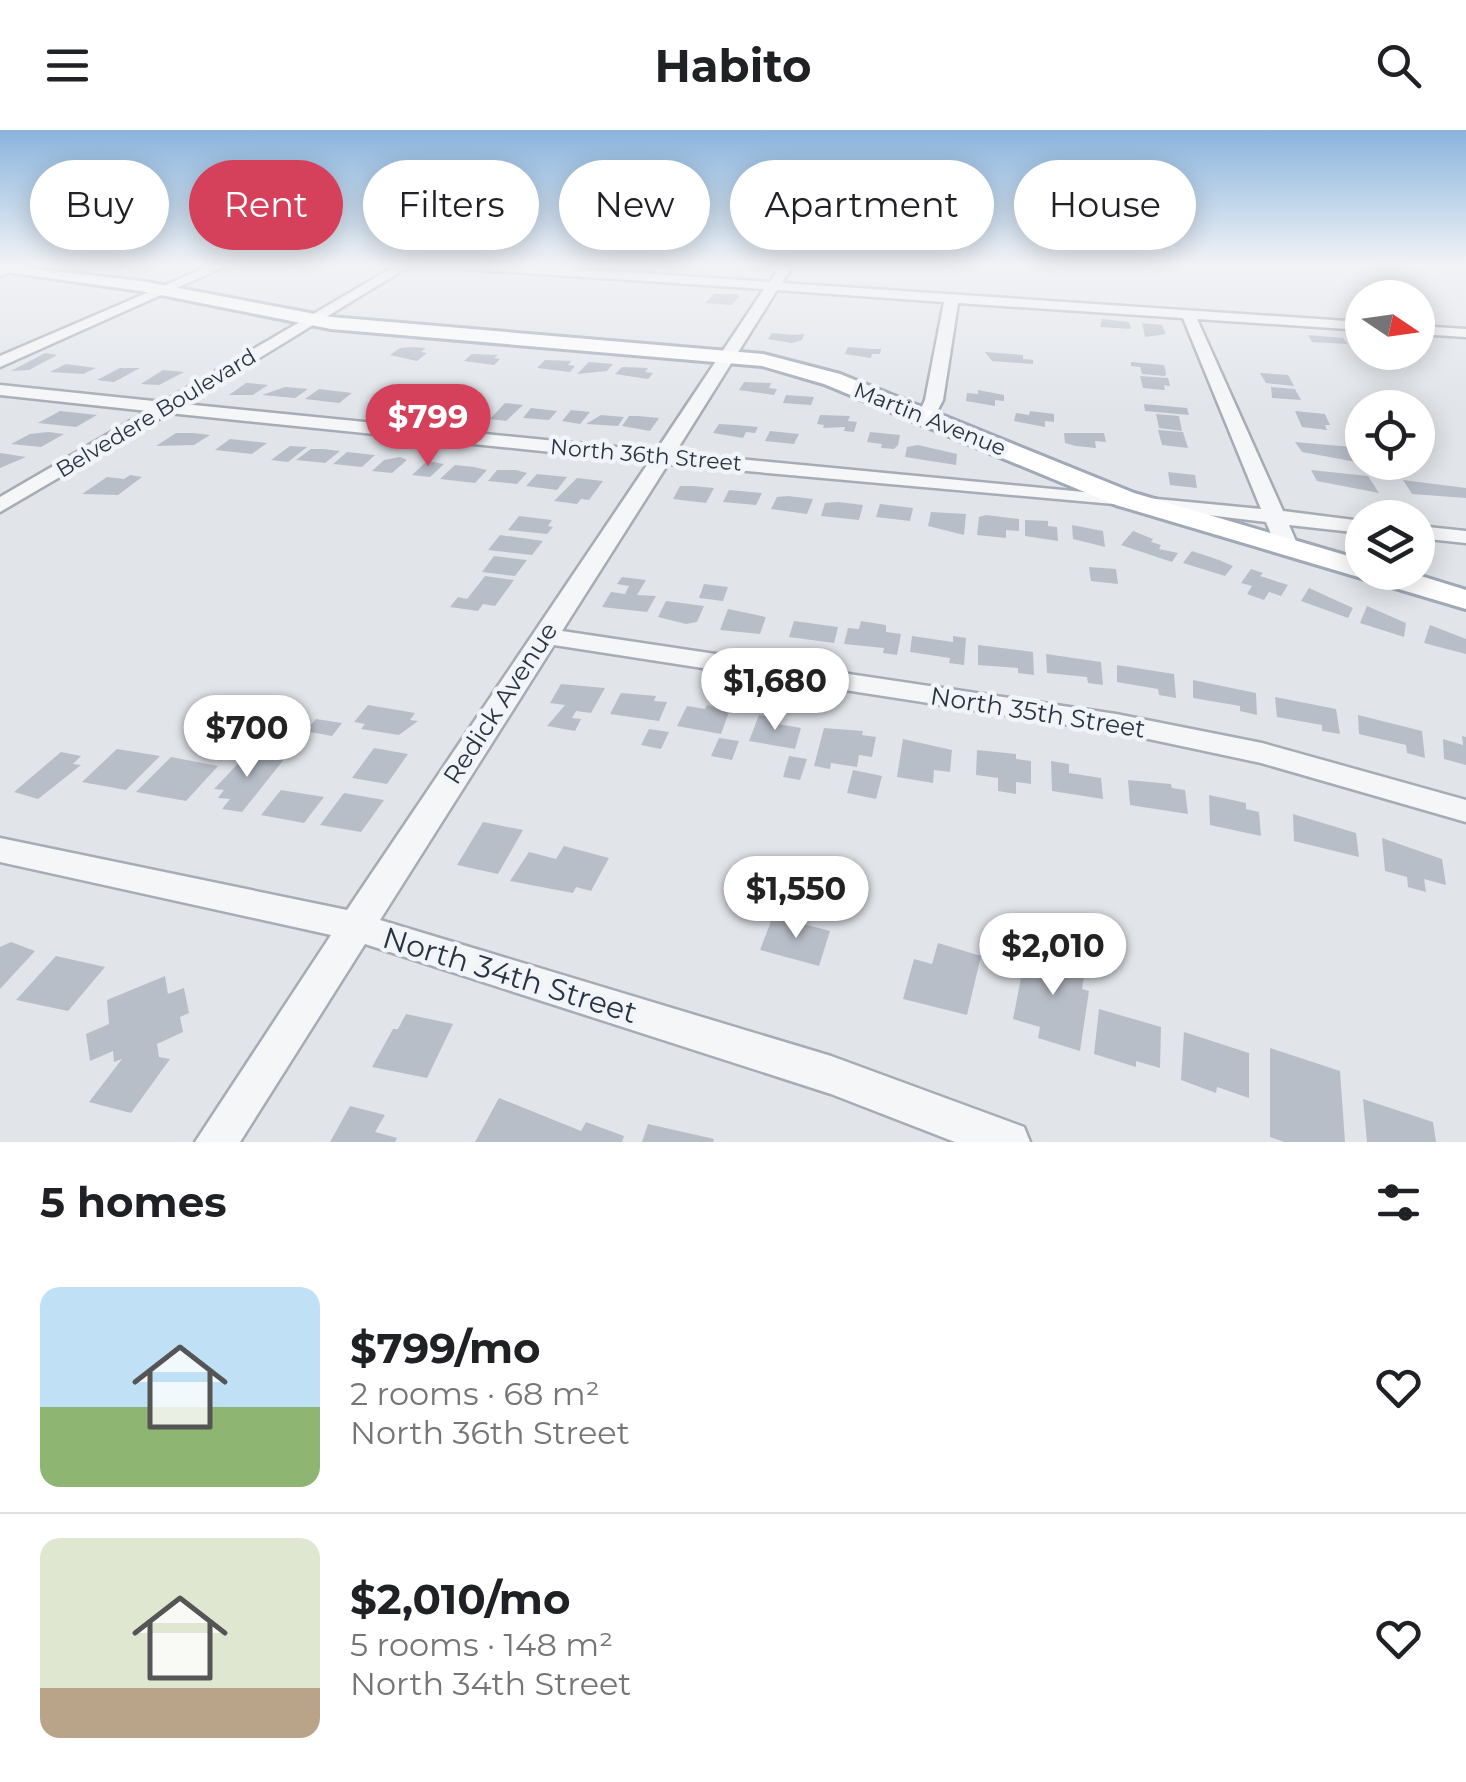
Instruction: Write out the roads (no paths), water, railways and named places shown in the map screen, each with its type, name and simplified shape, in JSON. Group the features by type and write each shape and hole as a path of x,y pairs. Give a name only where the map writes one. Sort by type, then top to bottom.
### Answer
{"main road":[{"name":"Martin Avenue","path":"272,312 311,320 730,355 817,374 1126,499"},
{"name":"North 36th Street","path":"1126,499 1287,546"},
{"path":"1287,546 1345,564"},
{"path":"1434,590 1466,600"}],"street":[{"path":"0,362 112,312"},
{"name":"Belvedere Boulevard","path":"0,506 324,312"},
{"name":"Redick Avenue","path":"216,1142 757,312"},
{"path":"926,417 934,400 949,312"},
{"path":"1162,312 1345,325"},
{"path":"1188,314 1287,546"},
{"path":"1435,331 1466,333"},
{"name":"North 36th Street","path":"0,390 1062,496 1126,499"},
{"path":"1126,499 1345,524"},
{"path":"1435,534 1466,537"},
{"name":"North 35th Street","path":"543,636 1135,727 1262,753 1466,810"},
{"name":"North 34th Street","path":"0,850 356,926 831,1075 1009,1142"}]}
